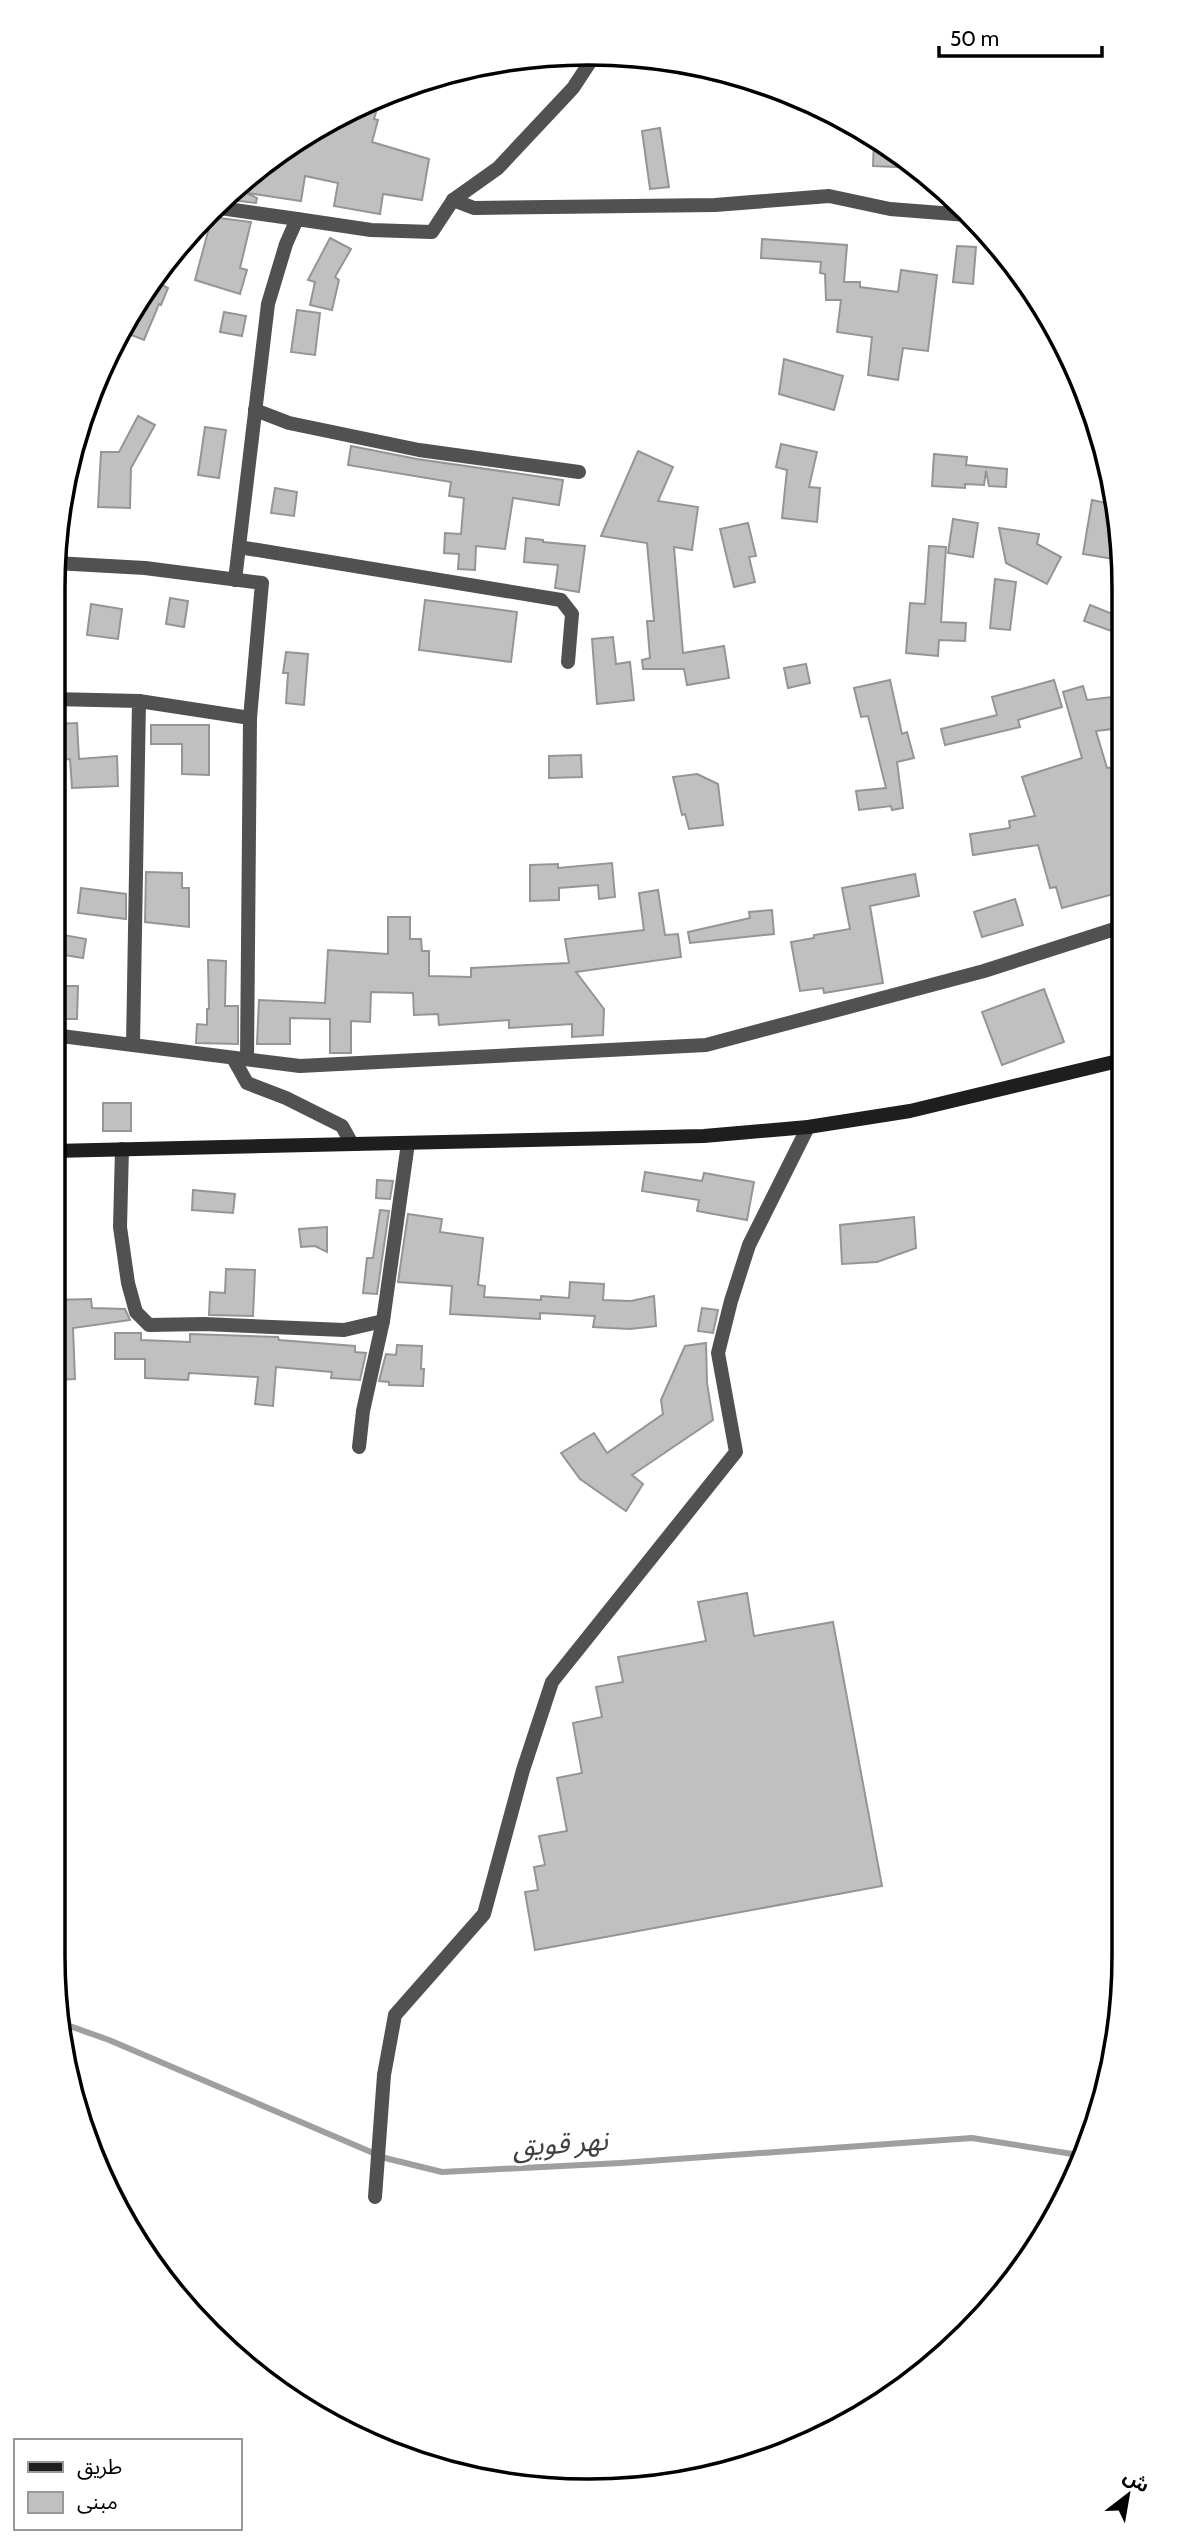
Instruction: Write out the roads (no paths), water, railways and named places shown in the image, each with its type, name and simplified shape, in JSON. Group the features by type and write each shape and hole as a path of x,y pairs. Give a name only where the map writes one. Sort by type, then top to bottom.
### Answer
{"main road":[{"path":"65,1151 704,1136 808,1127 910,1111 1112,1062"}],"street":[{"path":"228,209 371,230 432,232 453,200 498,167 573,88 588,65"},
{"path":"453,200 474,208 715,205 829,196 890,209 955,214"},
{"path":"235,580 268,304 286,244 297,219"},
{"path":"254,410 289,423 419,450 579,472"},
{"path":"239,547 561,600 572,614 568,662"},
{"path":"66,564 145,568 262,583 250,718 240,1059 247,1083 286,1098 342,1126 352,1144"},
{"path":"65,699 139,701 250,718"},
{"path":"133,1045 139,701"},
{"path":"65,1037 300,1066 706,1045 984,971 1112,930"},
{"path":"375,2197 384,2076 395,2015 484,1914 523,1770 552,1682 736,1452 718,1353 749,1245 808,1127"},
{"path":"359,1447 362,1411 383,1321 408,1143"},
{"path":"122,1150 120,1227 128,1283 136,1311 149,1325 204,1324 345,1330 383,1321"}],"waterway":[{"name":"نهر قويق","path":"69,2026 109,2040 385,2158 442,2172 621,2163 972,2138 1073,2154"}]}
